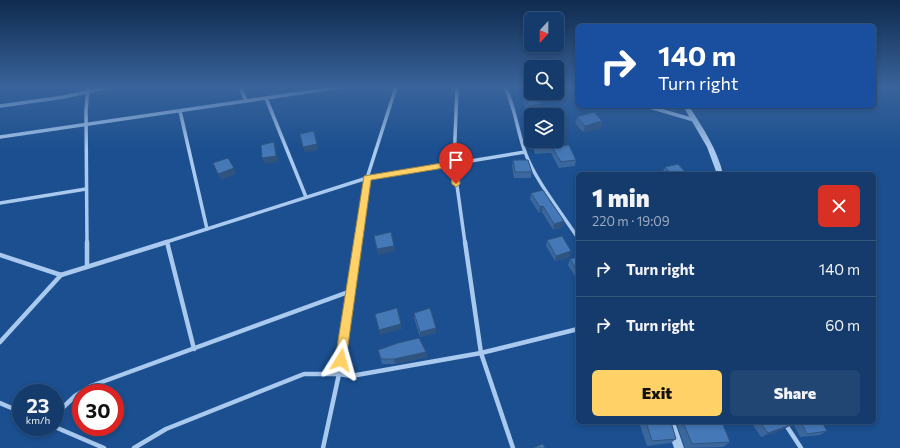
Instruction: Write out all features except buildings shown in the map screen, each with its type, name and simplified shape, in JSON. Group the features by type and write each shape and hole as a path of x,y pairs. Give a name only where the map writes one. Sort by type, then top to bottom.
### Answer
{"street":[{"path":"86,267 87,108"},
{"path":"0,137 200,108"},
{"path":"270,108 306,198"},
{"path":"323,448 339,374 367,178 389,108"},
{"path":"456,108 454,164 481,353 513,448"},
{"path":"513,108 525,152 536,174 576,235"},
{"path":"653,108 695,120"},
{"path":"687,108 718,164 720,172"},
{"path":"180,111 207,229"},
{"path":"0,342 60,276 367,178 525,152"},
{"path":"0,203 86,189"},
{"path":"167,242 194,349"},
{"path":"0,255 60,276"},
{"path":"64,406 75,396 91,386 351,292"},
{"path":"134,448 166,429 304,374 339,374 350,376 481,353 576,329"},
{"path":"0,403 12,408"},
{"path":"671,424 678,448"},
{"path":"785,424 801,448"},
{"path":"64,431 104,448"}],"route":[{"path":"341,360 367,178 454,164 456,184"}]}
